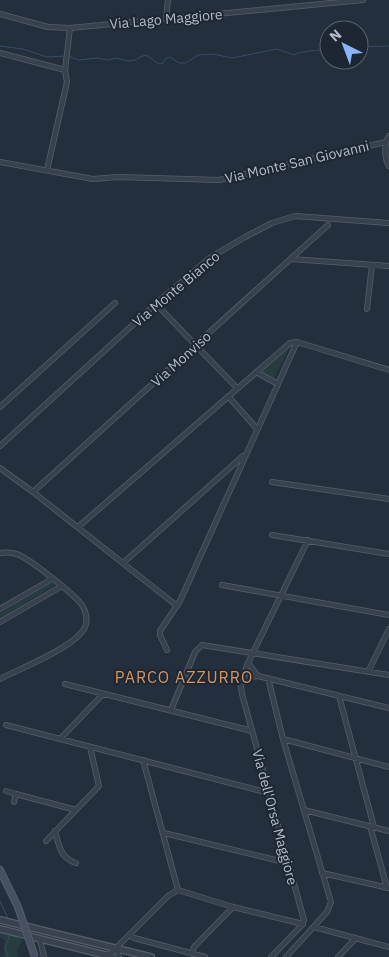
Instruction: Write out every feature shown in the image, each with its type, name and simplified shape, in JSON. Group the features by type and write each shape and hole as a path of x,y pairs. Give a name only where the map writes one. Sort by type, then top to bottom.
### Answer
{"main road":[{"path":"0,870 18,907 35,957"}],"street":[{"path":"166,19 168,0"},
{"name":"Via Lago Maggiore","path":"0,14 48,27 70,28 363,0"},
{"path":"47,170 67,82 65,70 70,28"},
{"path":"0,53 65,70"},
{"path":"389,136 386,142 386,160 389,166"},
{"name":"Via Monte San Giovanni","path":"0,162 93,179 120,177 223,180 386,142"},
{"name":"Via Monte Bianco","path":"0,446 156,304 217,253 255,231 283,219 299,216 389,224"},
{"name":"Via Monviso","path":"33,492 328,225"},
{"path":"291,259 389,266"},
{"path":"367,309 372,265"},
{"path":"0,406 115,304"},
{"path":"156,304 237,388"},
{"path":"295,342 389,370"},
{"path":"78,527 237,388 295,342"},
{"path":"166,650 160,633 178,606 295,342"},
{"path":"256,372 278,384"},
{"path":"228,396 257,429"},
{"path":"123,564 245,455"},
{"path":"0,468 178,606"},
{"path":"0,475 5,471"},
{"path":"272,482 389,499"},
{"path":"272,535 389,554"},
{"path":"242,683 248,662 308,540"},
{"path":"0,553 11,553 23,557 62,586 76,598 84,609 87,621 81,633 66,646 0,678"},
{"path":"0,609 52,579"},
{"path":"222,585 389,615"},
{"path":"0,622 62,586"},
{"path":"368,672 389,628"},
{"path":"170,710 195,652 199,646 205,645 389,675"},
{"path":"248,662 258,676"},
{"path":"242,683 250,677 258,676 389,708"},
{"path":"268,678 283,739 331,904 327,912 286,957"},
{"name":"Via dell'Orsa Maggiore","path":"242,683 241,692 304,918 303,924"},
{"path":"65,684 252,731"},
{"path":"60,739 103,694"},
{"path":"322,872 388,888 357,758 339,696"},
{"path":"6,725 269,794"},
{"path":"283,739 389,766"},
{"path":"46,841 99,785 90,747"},
{"path":"143,760 178,890"},
{"path":"6,791 76,810"},
{"path":"14,802 16,794"},
{"path":"304,810 389,831"},
{"path":"55,831 63,856 76,864"},
{"path":"164,833 288,863"},
{"path":"105,955 111,953 168,896 178,890 233,907 303,924"},
{"path":"192,954 194,947 233,907"},
{"path":"0,920 151,957"},
{"path":"271,957 303,924"},
{"path":"314,927 389,947"},
{"path":"0,929 113,957"},
{"path":"129,935 205,957"},
{"path":"338,957 356,938"},
{"path":"40,940 44,957"},
{"path":"116,948 119,957"}],"green space":[{"path":"290,346 274,378 259,371"},
{"path":"52,583 55,585 0,618 0,613"},
{"path":"4,930 21,938 22,942 17,950 18,957 1,957 4,954 4,940 0,937 0,931"}],"waterway":[{"path":"0,46 23,49 47,57 66,56"},
{"path":"369,47 389,46"},
{"path":"70,57 79,60 97,58 108,60 115,58 129,61 146,55 159,64 170,57 179,63 186,63 198,55 213,54 232,58 277,49 294,55 306,51 319,50"},
{"path":"0,901 9,921"},
{"path":"8,957 5,948 10,934"}],"district":[{"name":"PARCO AZZURRO","path":"184,677"}]}
